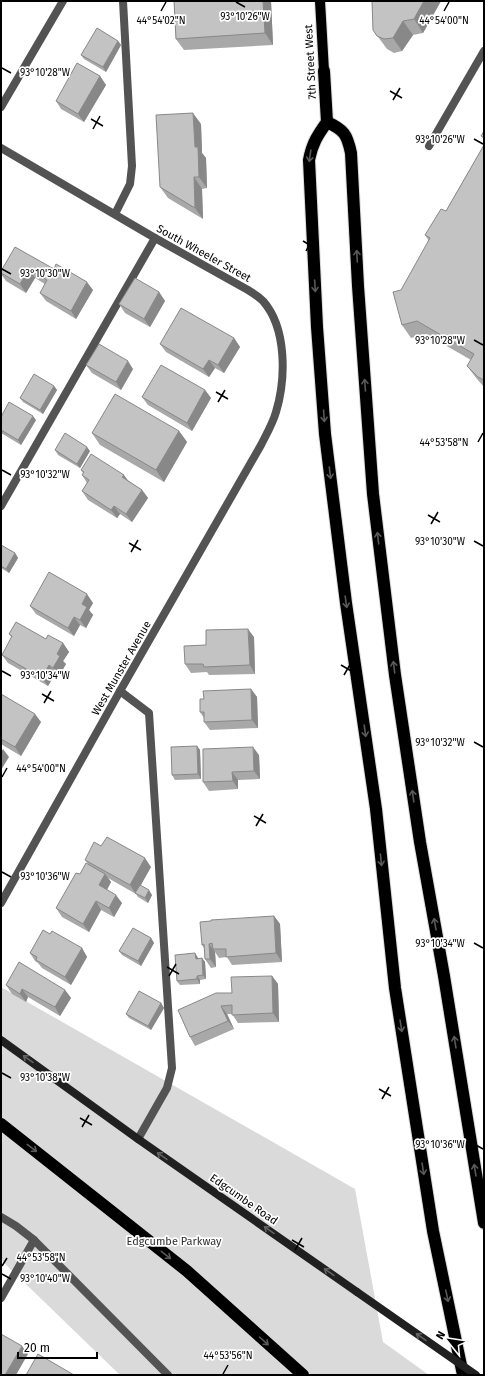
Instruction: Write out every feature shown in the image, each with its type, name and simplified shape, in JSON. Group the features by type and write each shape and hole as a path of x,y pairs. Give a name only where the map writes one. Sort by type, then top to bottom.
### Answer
{"highway":[{"name":"7th Street West","path":"324,71 327,122"},
{"path":"463,1375 433,1231 395,988 376,809 346,603 325,434 317,327 308,160 311,147 316,136 327,122 339,128 348,138 352,153 358,286 373,494 392,652 420,842 444,976 484,1223"},
{"path":"1,1124 187,1271 303,1375"}],"main road":[{"name":"7th Street West","path":"320,1 324,71"},
{"name":"Edgcumbe Road","path":"1,1040 138,1139 476,1375"}],"street":[{"path":"1,108 63,1"},
{"path":"115,214 130,184 132,166 123,1"},
{"path":"429,146 484,51"},
{"name":"South Wheeler Street","path":"1,148 155,238 248,290 262,300 270,311 278,329 283,367 282,390 276,413 261,445"},
{"path":"1,506 155,238"},
{"name":"West Munster Avenue","path":"1,903 261,445"},
{"path":"120,691 148,713 172,1068 168,1088 138,1139"},
{"path":"1,1217 34,1240 168,1375"},
{"path":"1,1298 34,1240"}],"green space":[{"name":"Edgcumbe Parkway","path":"1,987 355,1189 383,1342 429,1375 120,1375 1,1260"}],"building":[{"path":"174,1 263,1 265,33 176,39"},
{"path":"372,1 424,1 414,19 403,21 393,38 384,39 377,36 373,30"},
{"path":"97,28 118,41 103,67 81,55"},
{"path":"77,63 100,76 78,114 56,101"},
{"path":"193,113 195,147 198,147 199,177 194,177 195,208 160,187 156,115"},
{"path":"484,131 484,138 481,136"},
{"path":"484,145 484,380 478,377 467,366 474,354 417,321 402,325 393,292 401,290 430,238 425,235 441,209 446,211"},
{"path":"15,247 54,269 56,264 87,282 71,311 40,293 47,280 29,269 20,284 1,273"},
{"path":"135,278 159,292 144,319 119,304"},
{"path":"181,308 234,338 218,365 209,360 203,369 160,344"},
{"path":"99,344 128,361 116,382 86,365"},
{"path":"161,365 205,390 187,423 142,397"},
{"path":"34,374 54,386 40,410 20,398"},
{"path":"115,394 179,431 156,470 92,433"},
{"path":"9,402 33,416 18,440 1,430 1,417"},
{"path":"65,433 87,447 77,464 55,450"},
{"path":"91,454 124,475 122,477 142,490 126,514 114,506 111,510 82,491 89,480 82,475 84,472 81,470"},
{"path":"1,545 15,553 6,569 1,566"},
{"path":"49,572 87,594 82,604 87,607 80,620 74,617 68,628 30,606"},
{"path":"16,622 46,639 48,635 63,643 57,654 60,656 53,668 49,665 42,678 2,655 12,636 9,634"},
{"path":"248,629 250,665 204,667 203,664 185,664 184,646 206,645 206,630"},
{"path":"251,689 252,720 204,722 204,712 200,712 200,699 204,699 203,691"},
{"path":"1,694 35,714 15,747 1,739"},
{"path":"197,746 198,774 172,775 171,747"},
{"path":"253,747 254,771 232,772 233,781 203,782 203,749"},
{"path":"107,837 145,858 130,885 85,860 94,842 101,846"},
{"path":"86,863 105,874 99,885 116,895 109,908 96,901 83,924 56,908 76,873 80,874"},
{"path":"140,885 149,890 145,898 135,893"},
{"path":"274,916 276,953 226,957 226,949 213,949 212,943 209,944 210,959 205,959 200,922"},
{"path":"133,928 151,938 138,961 119,951"},
{"path":"43,930 50,934 52,931 82,948 65,977 36,960 37,957 30,953"},
{"path":"195,953 196,959 202,958 203,975 197,976 197,979 177,981 175,955"},
{"path":"19,962 65,990 55,1007 22,989 20,994 6,985"},
{"path":"272,976 273,1013 232,1015 232,1005 221,1006 228,1021 190,1037 178,1010 216,993 232,993 231,977"},
{"path":"139,991 161,1003 148,1026 126,1014"},
{"path":"1,1334 22,1346 5,1375 1,1375"},
{"path":"38,1354 74,1375 26,1375"}]}
